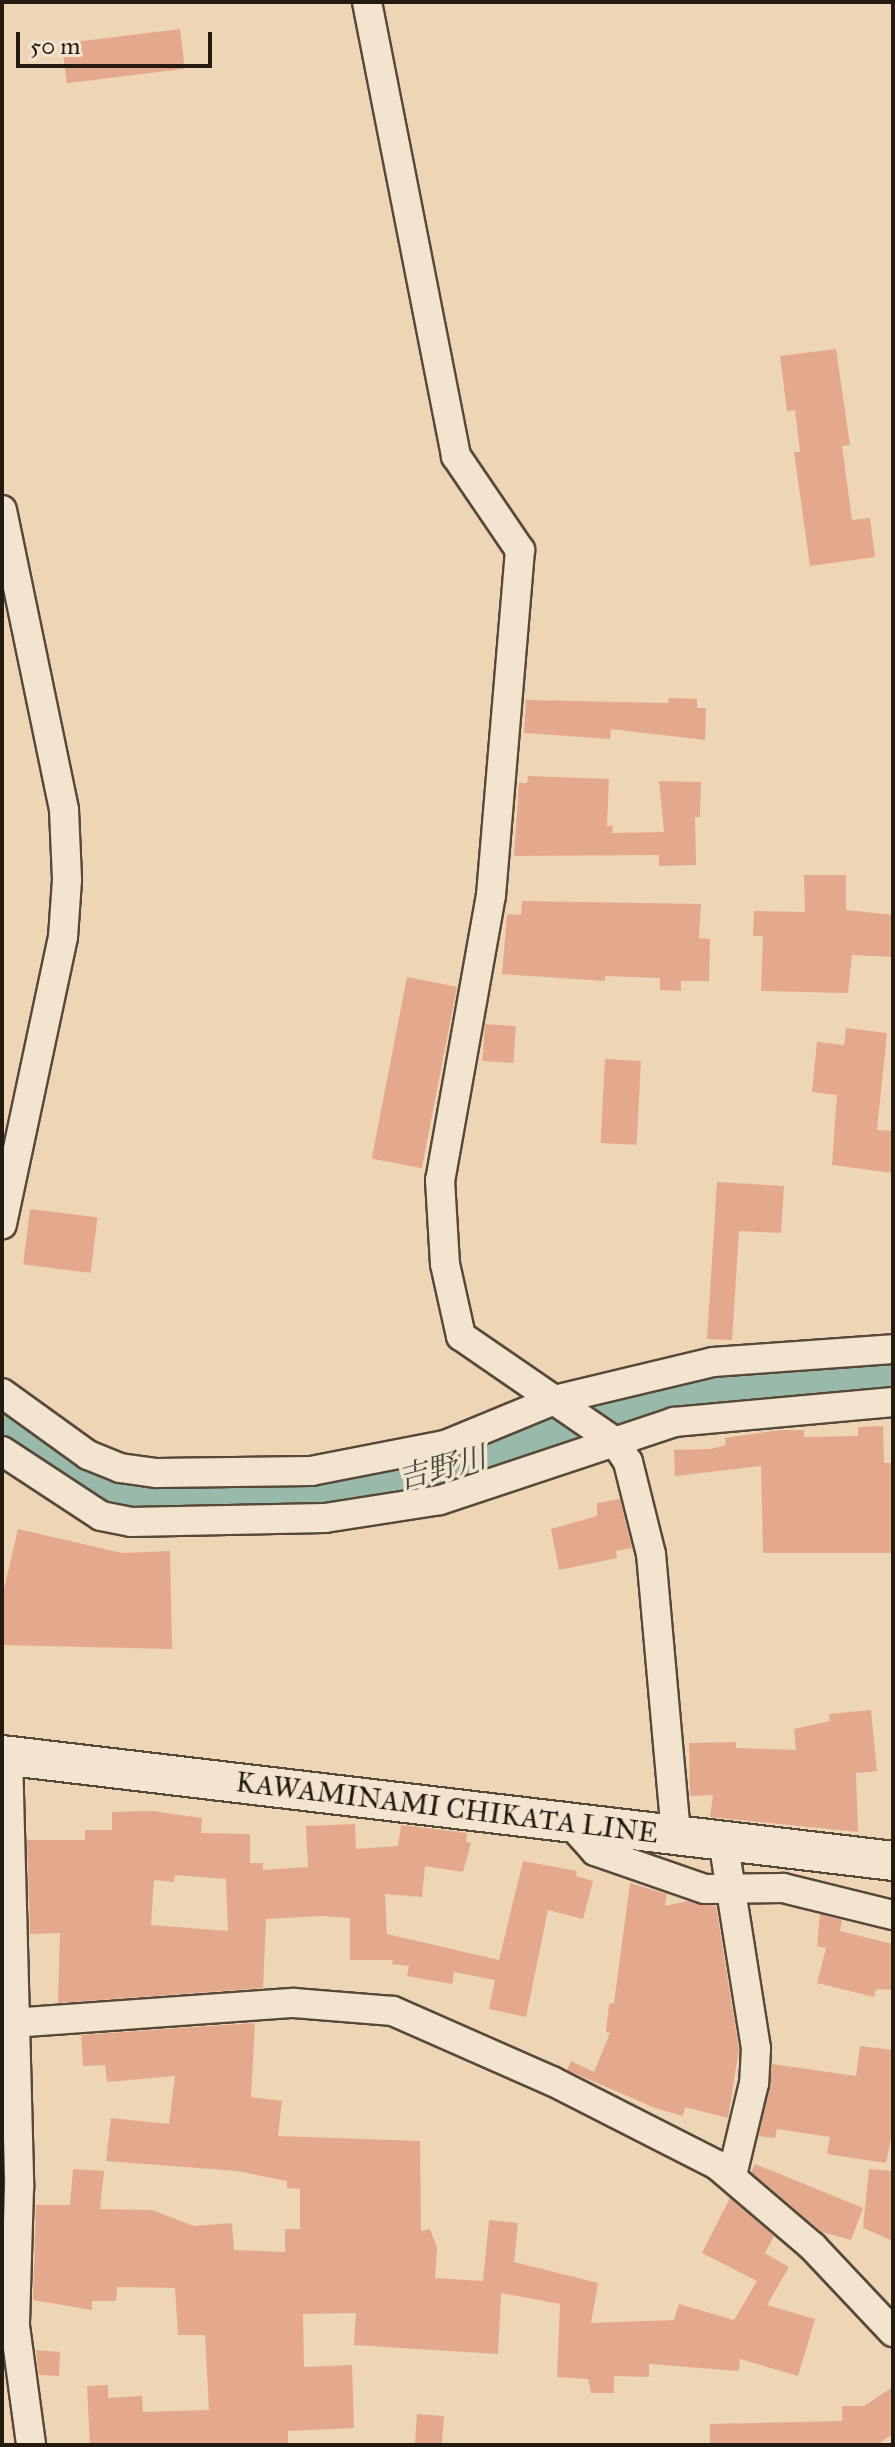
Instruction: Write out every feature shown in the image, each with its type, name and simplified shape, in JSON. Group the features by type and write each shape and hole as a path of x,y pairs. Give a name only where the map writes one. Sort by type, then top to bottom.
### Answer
{"main road":[{"name":"KAWAMINAMI CHIKATA LINE","path":"5,1755 893,1861"}],"street":[{"path":"367,2 456,456 520,550 491,895 440,1180 445,1264 461,1336 607,1437 628,1462 651,1554 676,1836"},
{"path":"2,510 64,810 67,880 63,937 2,1225"},
{"path":"2,1393 88,1455 120,1468 157,1473 311,1471 392,1458 490,1430 559,1404 713,1362 893,1349"},
{"path":"2,1451 63,1496 101,1516 131,1522 325,1518 440,1500 607,1437 674,1422 893,1402"},
{"path":"5,1755 7,2027 19,2188 15,2326 31,2445"},
{"path":"570,1823 595,1851 705,1889 783,1888 893,1915"},
{"path":"723,1840 727,1891 756,2048 754,2083 732,2175"},
{"path":"7,2027 294,2003 393,2011 552,2081 732,2175 813,2247 893,2332"}],"building":[{"path":"180,29 185,69 67,83 62,44"},
{"path":"836,349 850,445 842,446 852,520 870,518 875,557 810,566 794,452 800,452 795,410 787,411 780,356"},
{"path":"669,698 697,699 697,708 706,708 705,740 611,729 610,739 524,733 526,700 668,703"},
{"path":"528,776 609,779 607,826 613,826 612,833 664,832 659,781 701,782 700,817 695,817 696,865 659,866 659,855 514,856 519,783 527,783"},
{"path":"804,875 846,875 846,910 893,915 893,957 852,955 848,993 761,991 763,936 753,936 754,911 805,912"},
{"path":"522,901 701,904 699,938 710,939 709,981 681,981 681,991 660,990 660,978 605,976 605,981 502,974 507,914 521,915"},
{"path":"407,977 457,987 422,1168 372,1159"},
{"path":"485,1024 516,1026 513,1063 482,1061"},
{"path":"846,1028 887,1033 877,1130 893,1131 893,1173 832,1165 837,1095 812,1092 817,1042 844,1045"},
{"path":"605,1059 641,1061 637,1145 601,1143"},
{"path":"717,1182 784,1186 781,1233 739,1231 732,1340 707,1339"},
{"path":"30,1209 97,1217 91,1273 23,1265"},
{"path":"883,1426 884,1463 893,1463 893,1553 763,1553 761,1466 675,1476 674,1450 711,1449 726,1445 725,1438 780,1430 804,1430 804,1437 858,1436 858,1427"},
{"path":"620,1499 632,1548 616,1551 617,1558 559,1570 551,1529 597,1516 597,1503"},
{"path":"18,1529 122,1553 170,1551 172,1649 2,1645 4,1589"},
{"path":"871,1710 877,1771 856,1773 858,1832 710,1817 713,1795 690,1796 689,1743 736,1742 736,1748 796,1750 794,1729 830,1721 829,1714"},
{"path":"152,1811 202,1818 201,1833 250,1834 250,1863 263,1863 263,1870 308,1867 306,1826 355,1824 356,1849 398,1846 401,1825 467,1833 466,1842 471,1843 463,1872 425,1866 422,1897 385,1894 387,1934 499,1960 523,1861 577,1871 576,1876 593,1881 583,1919 548,1910 526,2017 489,2009 495,1980 454,1972 452,1984 407,1976 409,1966 392,1964 393,1960 350,1960 350,1918 321,1916 266,1919 263,1988 58,2003 60,1933 30,1934 27,1840 85,1840 85,1830 112,1830 112,1812","holes":["175,1875 226,1879 228,1931 151,1925 154,1880 174,1882"]},
{"path":"630,1883 667,1894 665,1906 688,1901 716,1906 739,2049 728,2118 685,2107 683,2116 655,2108 567,2070 571,2061 594,2072 610,2033 606,2032 609,2004 614,2003"},
{"path":"820,1914 842,1920 840,1931 893,1944 893,1990 876,1989 874,1997 817,1983 826,1948 817,1946"},
{"path":"255,2023 251,2097 282,2101 278,2136 420,2141 421,2231 430,2229 437,2248 435,2278 483,2281 489,2220 518,2223 514,2262 598,2283 591,2323 674,2320 679,2304 734,2320 757,2281 702,2253 730,2198 774,2236 765,2253 789,2267 767,2305 815,2319 798,2376 740,2359 739,2371 649,2364 649,2377 614,2376 614,2393 591,2393 588,2379 557,2377 560,2304 501,2293 498,2354 354,2345 356,2313 303,2314 304,2367 352,2365 354,2428 288,2431 288,2445 90,2445 87,2386 108,2385 108,2398 142,2396 143,2412 209,2410 205,2335 178,2335 175,2288 117,2287 116,2301 92,2301 92,2310 33,2300 36,2205 70,2205 73,2169 104,2171 100,2209 152,2210 194,2226 232,2223 234,2250 285,2252 285,2229 300,2229 300,2189 287,2188 287,2181 237,2171 106,2161 111,2118 169,2124 175,2076 107,2082 105,2065 83,2066 81,2035"},
{"path":"860,2046 893,2050 893,2129 886,2163 827,2154 830,2137 777,2129 775,2138 759,2136 772,2064 856,2076"},
{"path":"755,2164 863,2208 851,2240 822,2232 751,2172"},
{"path":"869,2169 893,2171 893,2241 863,2228"},
{"path":"36,2350 60,2352 59,2376 39,2375"},
{"path":"893,2387 893,2434 876,2445 710,2445 710,2424 842,2421 842,2406 864,2406"},
{"path":"417,2414 444,2416 442,2445 415,2445"}],"waterway":[{"name":"吉野川","path":"2,1424 98,1490 133,1495 258,1493 381,1485 455,1470 607,1409 666,1394 893,1376"}]}
